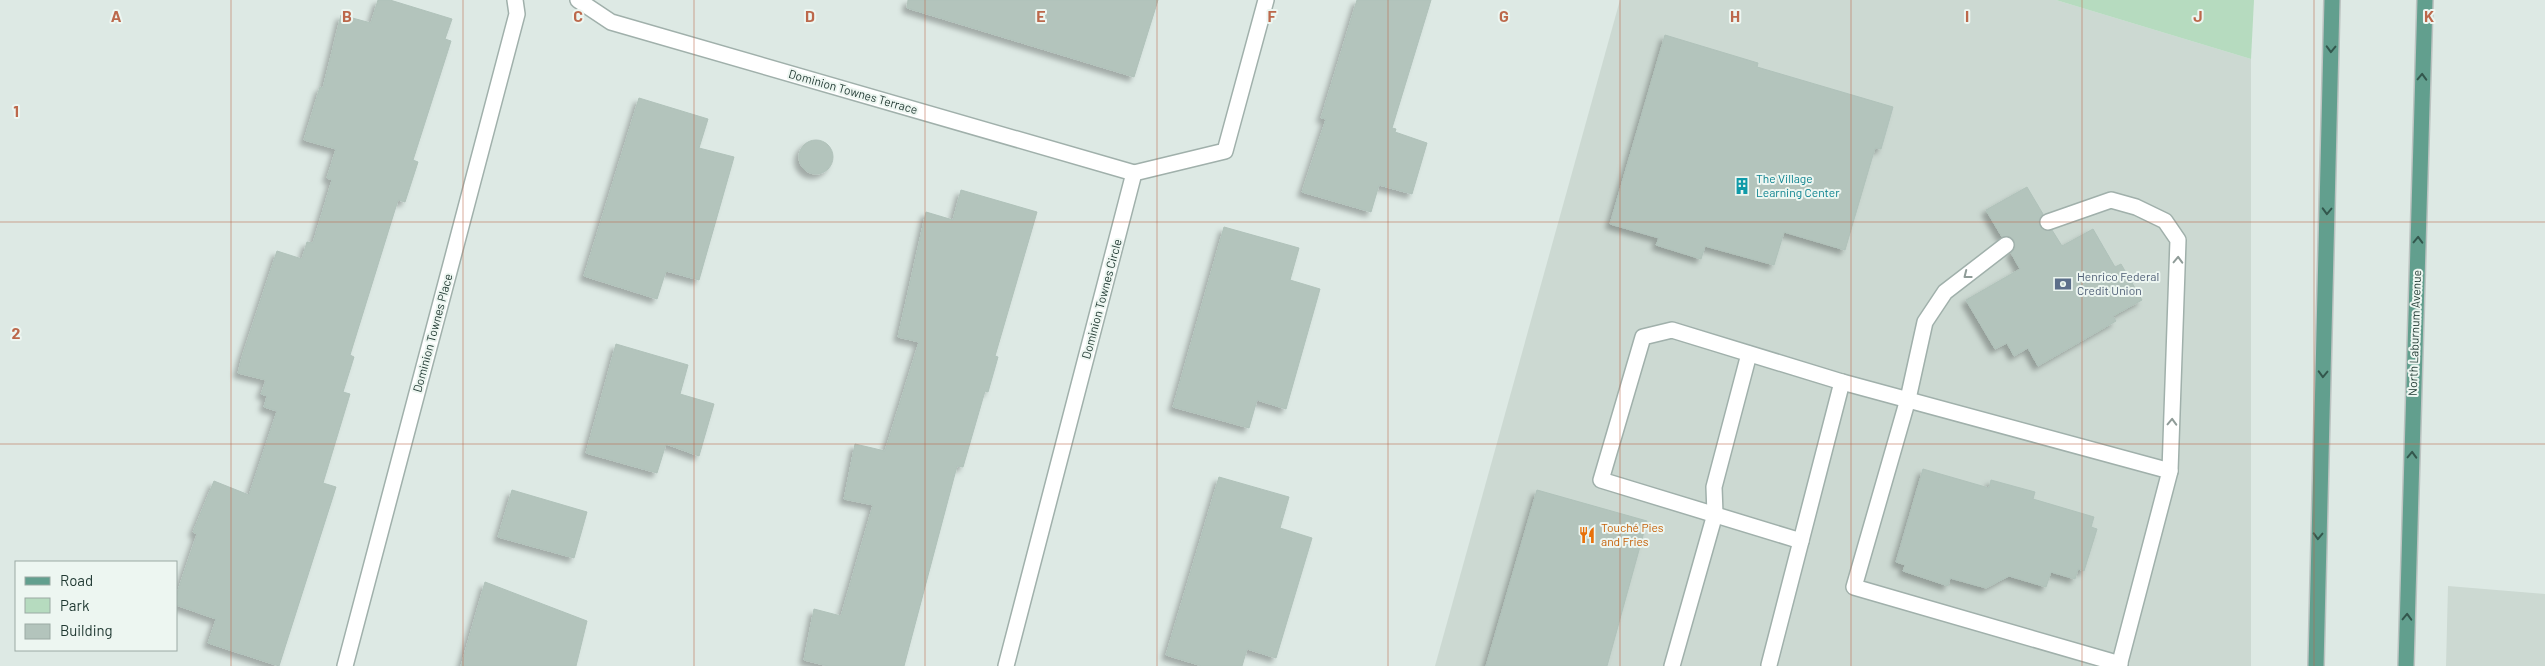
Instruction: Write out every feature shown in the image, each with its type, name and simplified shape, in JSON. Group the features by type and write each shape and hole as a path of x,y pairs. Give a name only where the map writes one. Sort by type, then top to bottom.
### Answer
{"main road":[{"path":"2316,666 2332,0"},
{"name":"North Laburnum Avenue","path":"2406,666 2424,0"}],"street":[{"name":"Dominion Townes Place","path":"345,666 517,14 515,0"},
{"name":"Dominion Townes Terrace","path":"578,0 611,22 1134,173"},
{"path":"1134,173 1225,152 1266,0"},
{"name":"Dominion Townes Circle","path":"1006,666 1134,173"},
{"path":"2006,245 1945,292 1925,322 1908,399 1854,587 2119,665 2170,471 2178,240 2165,221 2136,206 2111,200 2048,222"},
{"path":"1801,541 1601,480 1643,337 1672,330 1842,382 2170,471"},
{"path":"1672,666 1715,514 1714,487 1749,354"},
{"path":"1770,666 1842,382"}],"shaded area":[{"path":"1620,0 2056,0 2251,59 2251,666 1435,666"},
{"path":"2448,586 2545,594 2545,666 2446,666"}],"green space":[{"path":"2056,0 2254,0 2251,59"}],"building":[{"path":"378,0 390,0 452,19 445,39 451,41 413,160 418,162 405,202 398,200 350,355 354,357 343,392 350,394 323,483 336,487 279,666 208,643 216,619 178,606 178,590 197,534 193,532 214,481 249,495 277,411 264,407 267,396 261,394 266,380 238,373 242,357 277,251 302,259 307,242 313,243 332,180 327,178 336,149 304,140 320,87 323,88 341,15 371,23"},
{"path":"908,0 1158,0 1134,77 907,8"},
{"path":"1357,0 1431,0 1392,128 1396,129 1395,132 1427,143 1412,194 1379,185 1371,212 1302,192 1326,119 1321,118"},
{"name":"The Village Learning Center","path":"1665,35 1758,63 1757,67 1893,107 1881,149 1875,148 1845,250 1784,232 1774,265 1705,246 1701,259 1656,245 1659,238 1610,224"},
{"path":"639,98 708,119 699,148 734,157 699,280 666,271 657,299 584,276"},
{"path":"816,140 823,141 828,145 832,150 832,164 828,169 823,173 816,174 809,173 804,169 800,164 799,157 800,150 804,145 809,141"},
{"name":"Henrico Federal Credit Union","path":"2027,187 2043,214 2039,221 2042,229 2052,230 2062,246 2093,229 2115,267 2121,264 2142,300 2113,316 2116,321 2038,366 2028,348 2014,356 2007,343 1995,349 1966,300 2020,269 2011,253 2015,248 2014,240 2009,236 2002,237 1986,210"},
{"path":"961,190 1037,212 995,356 998,357 988,392 985,391 963,467 957,466 904,666 828,666 804,660 814,609 841,616 873,505 844,499 855,444 885,451 919,342 898,337 926,212 953,220"},
{"path":"1224,227 1299,248 1290,280 1320,289 1286,409 1257,400 1249,428 1173,407"},
{"path":"616,344 688,365 680,394 714,404 699,456 666,444 657,473 586,453"},
{"path":"1923,469 1989,488 1991,480 2035,492 2033,499 2094,517 2091,527 2097,529 2084,571 2078,569 2075,579 2051,572 2046,587 2009,576 1986,588 1950,578 1948,586 1903,571 1905,565 1896,562"},
{"path":"1219,477 1289,497 1280,528 1312,538 1276,658 1247,649 1242,666 1202,666 1166,655"},
{"path":"512,490 587,512 574,558 498,537"},
{"path":"1537,490 1647,521 1607,666 1486,666"},
{"path":"485,582 587,621 576,666 461,666"}],"place":[{"name":"The Village Learning Center","path":"1742,186"},
{"name":"Henrico Federal Credit Union","path":"2063,284"},
{"name":"Touché Pies and Fries","path":"1587,535"}]}
